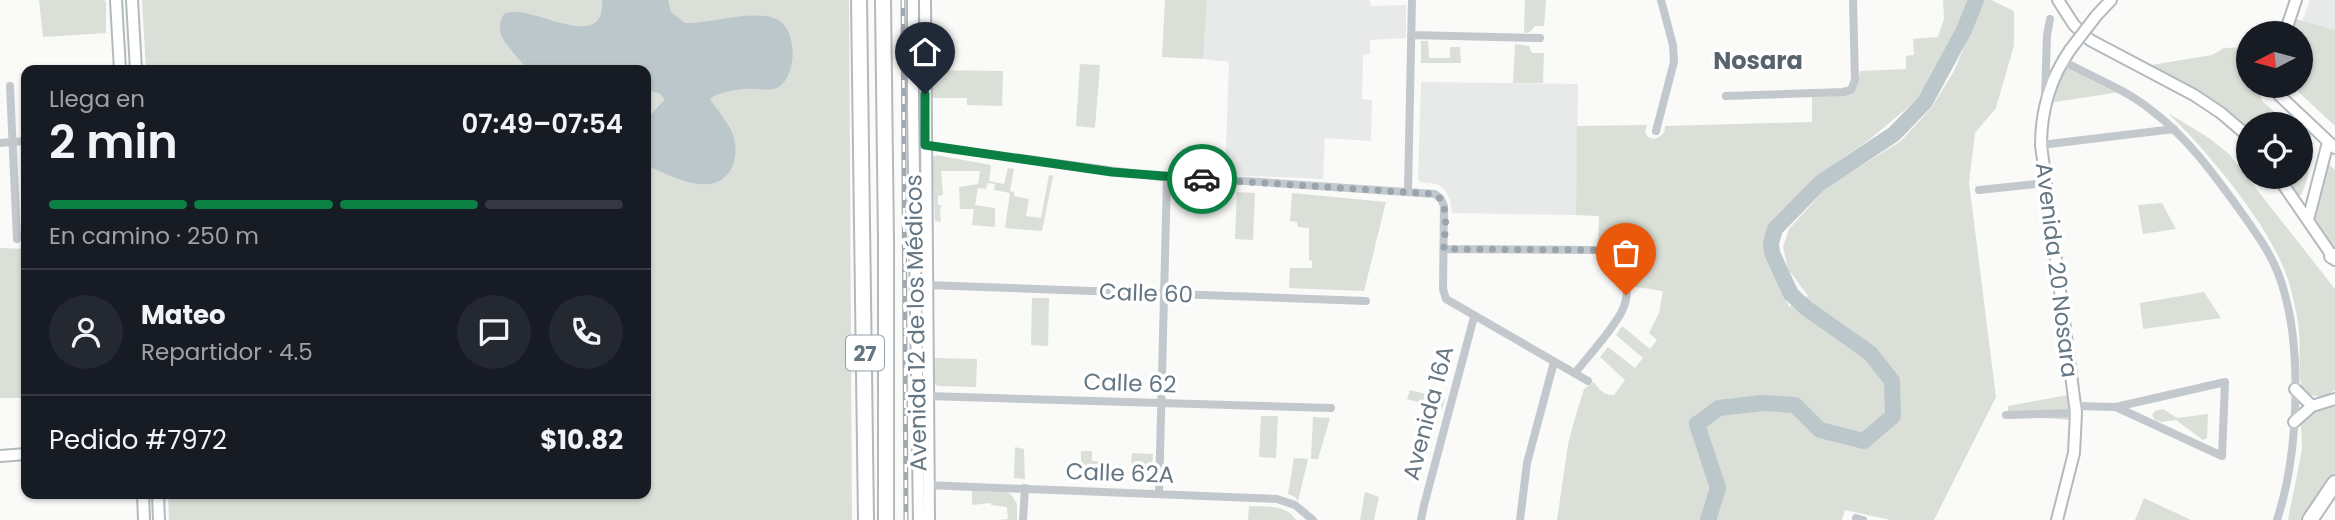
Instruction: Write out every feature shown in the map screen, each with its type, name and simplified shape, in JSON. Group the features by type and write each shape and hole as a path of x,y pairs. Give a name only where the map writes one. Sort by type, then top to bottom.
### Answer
{"highway":[{"name":"27","path":"859,0 866,520"},
{"name":"27","path":"883,0 886,520"},
{"path":"862,186 869,203 872,247 874,250 881,250 886,240"},
{"path":"861,520 866,449"},
{"path":"2310,520 2335,483"}],"main road":[{"path":"116,0 120,65"},
{"path":"132,0 136,65"},
{"name":"Avenida 12 de los Médicos","path":"913,0 913,107 924,485 929,520"},
{"name":"Avenida 12 de los Médicos","path":"919,520 924,485 927,396 925,0"},
{"path":"2058,0 2074,25 2090,40 2194,95 2236,126"},
{"path":"2044,107 2063,61 2111,0"},
{"path":"2289,21 2296,0"},
{"path":"2282,98 2332,145 2308,220"},
{"name":"Avenida 20 Nosara","path":"2044,107 2041,145 2075,410 2074,453 2057,520"},
{"path":"2286,189 2334,257"},
{"path":"2295,389 2312,406"},
{"path":"2294,422 2312,406 2335,399"},
{"path":"0,456 21,454"},
{"path":"143,499 144,520"},
{"path":"158,499 159,520"}],"street":[{"path":"1408,191 1412,0"},
{"path":"1656,131 1674,62 1673,45 1661,0"},
{"path":"1726,96 1851,90 1856,80 1853,0"},
{"name":"Avenida 20 Nosara","path":"2044,107 2050,19"},
{"path":"1411,35 1540,38"},
{"path":"2063,61 2127,94 2174,129 2195,150 2257,234 2277,272 2290,312 2295,389 2294,422 2285,495 2277,520"},
{"path":"10,86 17,239"},
{"path":"2041,145 2174,129"},
{"path":"0,143 21,141"},
{"path":"925,145 1167,178 1435,194 1441,199 1445,214 1444,295 1448,302 1588,381"},
{"path":"1159,493 1167,178"},
{"path":"1979,190 2045,183"},
{"path":"1444,249 1595,250 1617,262 1625,276 1626,288 1621,312 1575,373"},
{"name":"Calle 60","path":"926,285 1366,301"},
{"name":"Avenida 16A","path":"1422,520 1474,317"},
{"path":"1520,520 1529,450 1554,362"},
{"path":"2006,415 2116,407 2225,382 2222,456 2116,407"},
{"name":"Calle 62","path":"927,396 1331,408"},
{"name":"Calle 62A","path":"924,485 1277,499 1295,505 1313,520"},
{"path":"1023,520 1025,488"}],"shaded area":[{"path":"39,0 104,0 106,33 43,37"},
{"path":"142,0 849,0 852,520 169,520 168,499 651,499 651,65 146,65"},
{"path":"602,0 668,0 671,12 685,23 766,16 783,24 792,42 793,53 789,74 784,82 774,89 732,91 710,99 729,126 735,143 734,163 725,177 715,183 692,183 651,167 651,114 665,99 659,93 651,91 651,65 523,65 506,44 500,30 504,14 515,12 579,26 592,25 600,17"},
{"path":"1165,0 1207,0 1203,59 1162,57"},
{"path":"1207,0 1370,0 1371,6 1406,5 1406,38 1370,40 1370,54 1363,55 1362,99 1372,100 1371,141 1325,138 1323,179 1225,175 1229,62 1203,59"},
{"path":"1525,0 1546,0 1544,26 1535,26 1530,32 1524,33"},
{"path":"1943,0 1972,0 1962,29 1918,99 1870,139 1814,178 1768,226 1766,252 1789,307 1808,296 1788,269 1783,247 1789,229 1827,187 1901,141 1932,107 1954,71 1984,0 1991,0 2014,11 2014,45 1996,108 1975,133 1969,183 1996,397 1934,520 1891,520 1845,510 1842,520 1557,520 1568,445 1584,389 1594,382 1605,393 1614,395 1625,380 1600,357 1608,347 1635,368 1643,358 1616,335 1622,326 1650,349 1657,340 1649,333 1659,313 1663,291 1630,286 1619,262 1598,247 1599,216 1576,215 1577,126 1647,125 1645,132 1648,137 1654,139 1662,134 1665,126 1812,122 1812,97 1853,94 1860,71 1906,69 1906,56 1914,55 1913,39 1938,37 1944,19"},
{"path":"2310,0 2335,0 2335,30 2314,25 2314,21 2302,21"},
{"path":"2314,24 2335,30 2335,126 2305,98 2314,98"},
{"path":"1421,41 1428,41 1429,58 1450,58 1450,47 1460,47 1461,63 1421,63"},
{"path":"1515,44 1529,46 1532,53 1544,53 1543,83 1513,83"},
{"path":"2224,48 2236,48 2236,98 2261,98 2275,112 2236,112 2236,128 2145,66 2212,55"},
{"path":"1080,64 1100,65 1095,128 1076,126"},
{"path":"2063,66 2120,92 2048,103"},
{"path":"932,70 1003,71 1002,106 967,105 967,98 932,98"},
{"path":"1421,82 1578,84 1576,215 1452,213 1445,190 1437,184 1420,182 1418,179"},
{"path":"2168,113 2209,138 2229,154 2236,163 2236,189 2256,189 2335,289 2335,390 2324,397 2309,395 2303,391 2300,377 2299,327 2285,271 2259,222 2203,150"},
{"path":"936,155 991,165 989,181 1004,184 1008,168 1014,169 1010,191 1014,192 1014,196 1029,199 1026,216 1041,218 1049,175 1053,176 1042,231 1005,228 1010,193 994,190 995,184 988,183 986,189 978,188 975,205 995,208 995,227 972,225 974,209 960,209 959,187 978,184 980,171 941,171 943,195 938,196 938,205 942,205 941,222 935,221 932,158"},
{"path":"2327,163 2335,170 2335,248 2329,243 2313,215"},
{"path":"2289,189 2303,189 2301,195 2295,196"},
{"path":"1237,192 1255,193 1253,240 1235,239"},
{"path":"1292,193 1386,202 1364,291 1289,288 1290,268 1312,268 1312,261 1309,260 1309,228 1298,227 1297,222 1290,221"},
{"path":"2162,203 2176,229 2143,234 2138,205"},
{"path":"0,248 21,249 21,398 0,398"},
{"path":"2204,292 2221,318 2143,329 2140,303"},
{"path":"1032,298 1049,298 1048,346 1031,345"},
{"path":"933,358 977,359 976,387 938,386 933,383"},
{"path":"1410,390 1445,399 1442,409 1407,399"},
{"path":"2068,395 2070,420 2008,415 2008,406"},
{"path":"2335,405 2335,475 2302,520 2288,520 2302,450 2301,422 2312,412"},
{"path":"2163,409 2177,418 2208,414 2207,438 2203,440 2176,420 2155,420 2152,415"},
{"path":"1261,416 1278,416 1276,458 1259,457"},
{"path":"1313,417 1330,418 1318,459 1311,459"},
{"path":"1015,447 1024,449 1025,479 1014,478"},
{"path":"1081,451 1092,451 1092,461 1103,461 1102,480 1081,480"},
{"path":"1132,453 1153,454 1151,482 1140,484 1140,467 1131,467"},
{"path":"1294,458 1308,459 1298,501 1288,494"},
{"path":"972,491 1011,494 1017,504 1017,520 999,520 1008,519 1007,507 991,503 972,505"},
{"path":"1365,492 1379,497 1374,520 1360,520"},
{"path":"2144,498 2191,520 2135,520"},
{"path":"1249,506 1281,509 1296,520 1248,520"}],"waterway":[{"path":"1708,520 1718,488 1697,424 1719,408 1762,403 1795,405 1820,430 1864,441 1893,416 1892,381 1870,353 1806,308 1791,294 1772,253 1771,243 1775,229 1820,183 1894,134 1925,102 1964,30 1976,0"}],"railway":[{"path":"903,0 906,520"}],"way so far":[{"path":"1202,179 1435,194 1444,206 1444,249 1595,250 1610,256 1622,269 1626,295"}],"district":[{"name":"Nosara","path":"1758,60"}],"route":[{"path":"925,94 925,145 1112,172 1202,179"}]}
